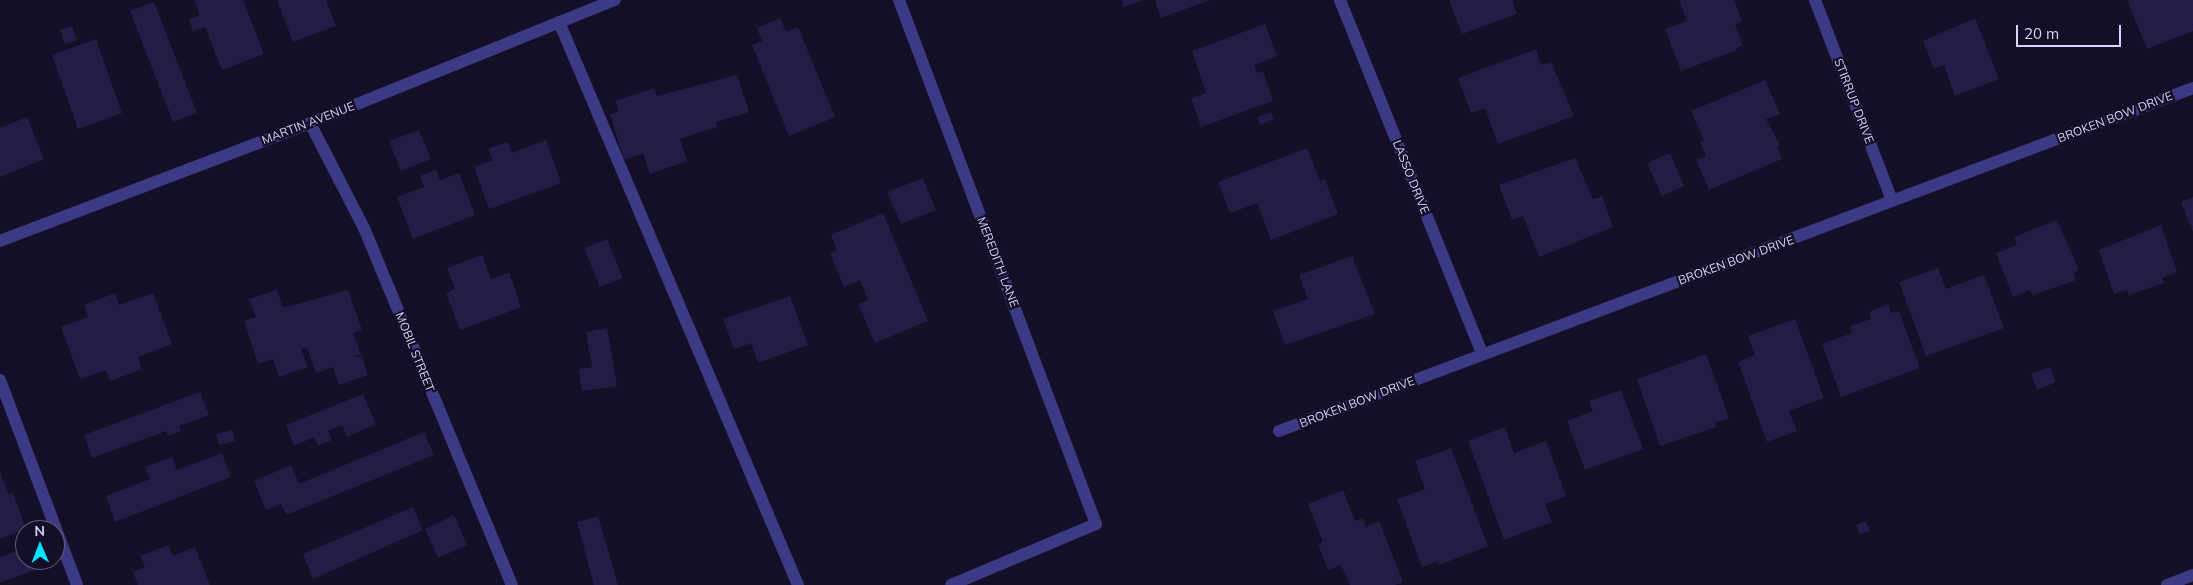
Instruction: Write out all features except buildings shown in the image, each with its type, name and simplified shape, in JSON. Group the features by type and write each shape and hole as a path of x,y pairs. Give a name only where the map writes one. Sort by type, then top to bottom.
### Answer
{"street":[{"name":"MARTIN AVENUE","path":"0,241 310,123 615,0"},
{"name":"MEREDITH LANE","path":"899,0 1096,524 951,585"},
{"name":"LASSO DRIVE","path":"1340,0 1482,354"},
{"name":"STIRRUP DRIVE","path":"1815,0 1892,201"},
{"path":"559,22 798,585"},
{"name":"BROKEN BOW DRIVE","path":"1279,431 2193,88"},
{"name":"MOBIL STREET","path":"310,123 364,228 512,585"},
{"path":"0,380 77,585"},
{"path":"2168,585 2193,575"}]}
